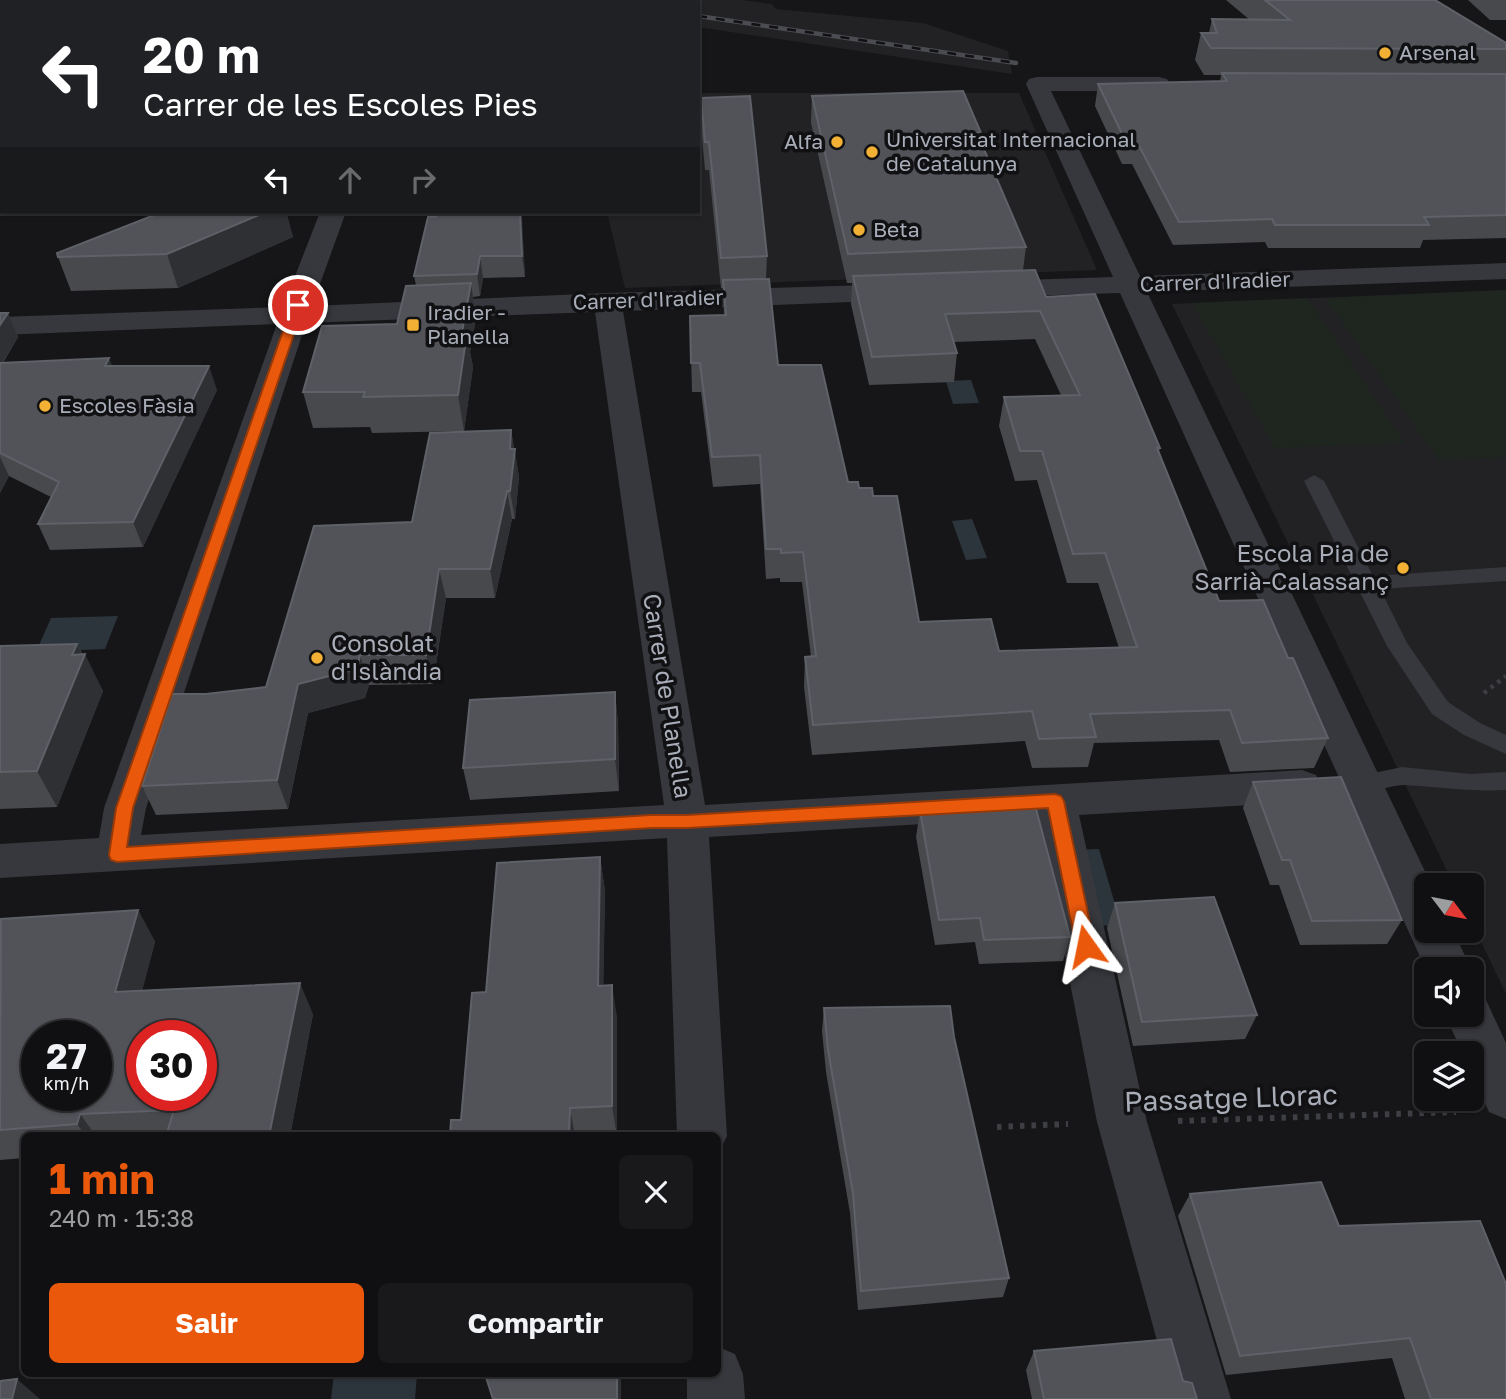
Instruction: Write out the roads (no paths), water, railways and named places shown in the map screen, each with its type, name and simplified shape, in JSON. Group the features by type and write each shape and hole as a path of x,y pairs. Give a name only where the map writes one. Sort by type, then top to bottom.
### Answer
{"street":[{"path":"1175,84 1037,84 1414,893"},
{"path":"117,855 125,808 295,313 332,214"},
{"name":"Carrer d'Iradier","path":"965,290 1506,271"},
{"name":"Carrer d'Iradier","path":"0,326 924,291"},
{"name":"Carrer de Planella","path":"607,301 687,822 702,1132"},
{"path":"0,861 651,821 687,822 1364,783"},
{"path":"1055,801 1122,1122 1202,1399"},
{"path":"1471,1027 1487,1104"},
{"path":"715,1377 716,1399"}],"lane":[{"path":"1314,481 1398,646 1440,708 1472,729 1506,745"},
{"path":"1367,583 1506,574"},
{"path":"1364,783 1402,776 1470,783 1506,781"}],"railway":[{"path":"700,16 1016,63"}],"place":[{"name":"Arsenal","path":"1385,53"},
{"name":"Alfa","path":"837,142"},
{"name":"Universitat Internacional de Catalunya","path":"872,152"},
{"name":"Beta","path":"859,230"},
{"name":"Iradier - Planella","path":"413,325"},
{"name":"Escoles Fàsia","path":"45,406"},
{"name":"Escola Pia de Sarrià-Calassanç","path":"1403,568"},
{"name":"Consolat d'Islàndia","path":"317,658"}]}
